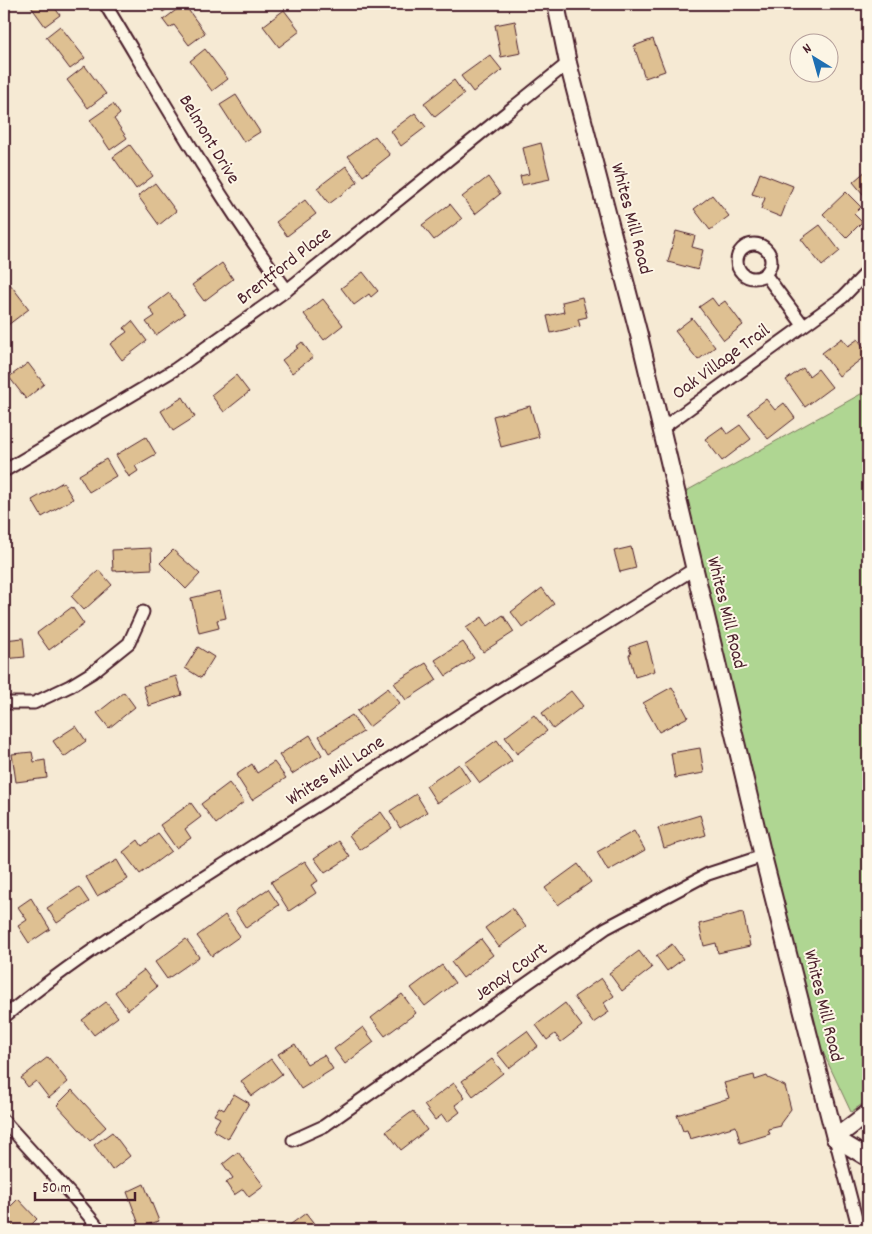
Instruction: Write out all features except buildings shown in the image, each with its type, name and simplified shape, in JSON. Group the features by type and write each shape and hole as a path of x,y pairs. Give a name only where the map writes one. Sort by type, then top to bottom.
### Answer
{"street":[{"name":"Belmont Drive","path":"105,4 229,209 287,290"},
{"name":"Whites Mill Road","path":"556,4 568,63 640,335 763,856 859,1230"},
{"name":"Brentford Place","path":"4,471 174,370 287,290 568,63"},
{"name":"Oak Village Trail","path":"661,429 843,297 868,271"},
{"path":"765,274 803,325"},
{"name":"Whites Mill Lane","path":"4,1016 44,984 119,932 430,733 694,569"},
{"path":"4,703 34,703 70,686 93,672 129,643 143,612"},
{"name":"Jenay Court","path":"292,1140 324,1126 606,928 708,874 763,856"},
{"path":"868,1113 834,1138 868,1158"},
{"path":"4,1121 74,1198 97,1226 98,1230"}],"green space":[{"path":"868,390 868,1100 851,1112 793,988 672,499"}]}
